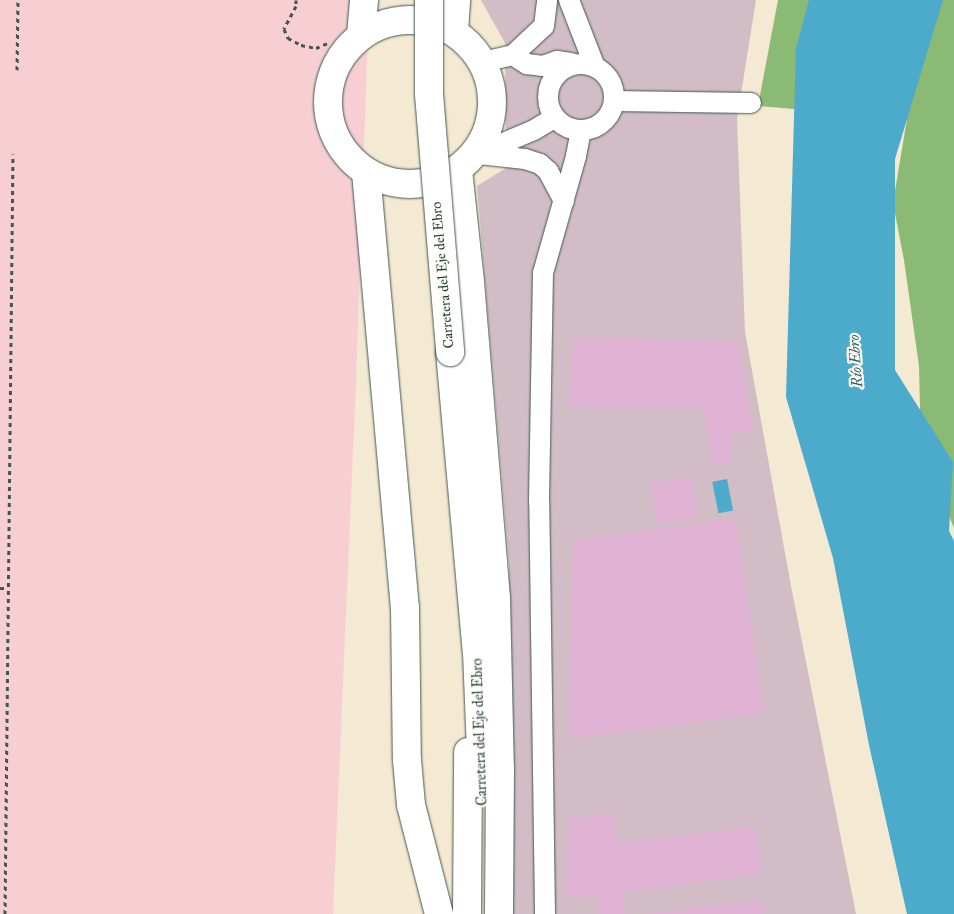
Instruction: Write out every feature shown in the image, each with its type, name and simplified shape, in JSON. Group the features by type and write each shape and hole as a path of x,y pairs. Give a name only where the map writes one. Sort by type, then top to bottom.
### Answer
{"main road":[{"path":"361,35 364,0"},
{"name":"Carretera del Eje del Ebro","path":"429,0 429,94 477,652 490,914"},
{"path":"454,31 456,0"},
{"path":"407,19 431,21 454,31 470,45 483,62 492,88 492,114 484,140 468,162 436,180 412,185 388,182 366,172 345,152 334,133 329,114 328,95 332,76 347,48 361,35 383,24 407,19"},
{"path":"468,162 470,282 496,597 500,769 499,914"},
{"path":"366,172 405,606 408,769 411,805 438,914"},
{"name":"Carretera del Eje del Ebro","path":"467,914 468,733 465,624 468,550"}],"street":[{"path":"483,62 513,55 544,26 547,0"},
{"path":"568,0 595,67"},
{"path":"513,55 527,64 543,66 557,61 595,67 604,72 610,81 614,101 612,110 599,125 581,130 570,129 554,118 549,107 550,85 556,75 565,68 575,64"},
{"path":"614,101 751,103"},
{"path":"468,162 534,130 554,118"},
{"path":"545,914 539,501 544,272 581,130"},
{"path":"468,162 525,159 540,164 548,171 564,201"}],"path":[{"path":"17,70 18,0"},
{"path":"296,0 296,6 284,29 288,38 301,45 316,48 330,42"},
{"path":"5,914 13,154"},
{"path":"0,588 7,588"},
{"path":"0,794 6,794"},
{"path":"0,909 5,909"}],"shaded area":[{"path":"0,0 369,0 356,383 333,914 0,914"},
{"path":"481,0 756,0 737,119 745,332 791,586 856,914 508,914 509,564 477,186 506,168 505,43"}],"green space":[{"path":"778,0 954,0 954,528 921,448 919,366 904,260 893,203 907,119 758,106"}],"water":[{"name":"Río Ebro","path":"809,0 943,0 895,159 895,370 953,462 949,531 954,541 954,914 907,914 869,745 833,558 786,397 796,48"},
{"path":"727,479 733,510 718,513 712,482"}],"building":[{"path":"573,337 738,341 753,430 730,434 733,461 713,466 703,407 570,406"},
{"path":"691,477 697,518 656,523 650,483"},
{"path":"736,518 764,713 569,739 573,541"},
{"path":"613,813 617,843 755,827 761,874 623,892 625,914 601,914 599,897 565,898 570,819"},
{"path":"763,901 764,914 650,914 650,913"}]}
